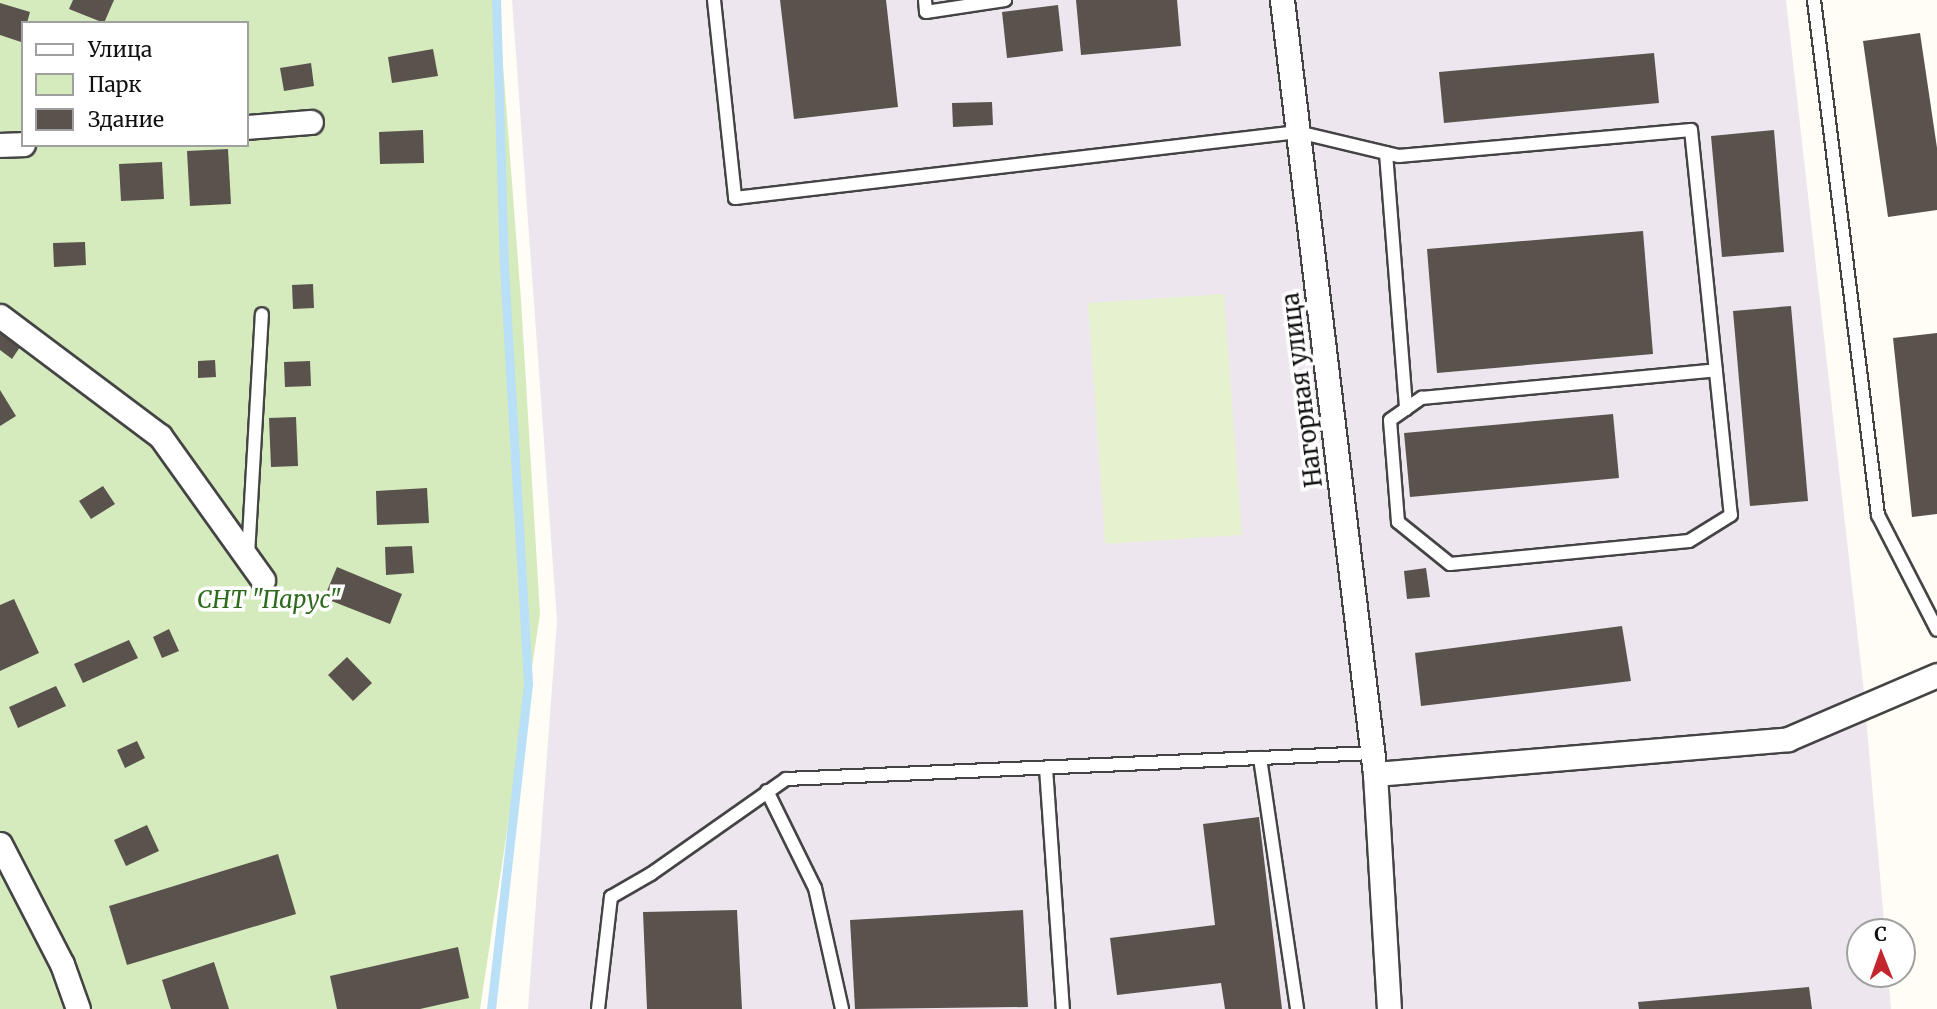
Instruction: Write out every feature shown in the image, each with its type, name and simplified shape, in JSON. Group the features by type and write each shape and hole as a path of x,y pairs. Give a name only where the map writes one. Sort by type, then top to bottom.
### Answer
{"street":[{"name":"Нагорная улица","path":"1282,0 1374,764 1389,1009"},
{"path":"248,127 311,122"},
{"path":"0,145 21,144"},
{"path":"0,316 160,436 263,580"},
{"path":"1374,764 1788,739 1937,675"},
{"path":"0,844 62,964 78,1009"}],"lane":[{"path":"714,0 736,198 1298,132 1399,156 1691,130 1716,370 1731,515 1689,541 1450,564 1398,522 1390,420 1422,398 1716,370"},
{"path":"925,0 926,12 1005,0"},
{"path":"1815,0 1878,515 1937,630"},
{"path":"1386,153 1406,409"},
{"path":"248,559 262,313"},
{"path":"598,1009 611,897 651,874 786,779 1259,758 1374,764"},
{"path":"1259,758 1297,1009"},
{"path":"1046,768 1063,1009"},
{"path":"768,791 815,888 842,1009"}],"shaded area":[{"path":"512,0 1786,0 1863,683 1884,918 1846,918 1846,988 1889,988 1891,1009 528,1009 557,621"}],"green space":[{"name":"СНТ \"Парус\"","path":"0,0 498,0 521,300 540,614 480,1009 0,1009"},
{"path":"1224,294 1242,535 1105,544 1088,303"}],"building":[{"path":"73,0 114,0 105,21 69,9"},
{"path":"780,0 886,0 898,107 794,119"},
{"path":"1076,0 1177,0 1181,46 1081,55"},
{"path":"0,3 30,12 28,21 21,21 21,42 0,35"},
{"path":"1058,5 1063,51 1007,58 1002,12"},
{"path":"1920,33 1937,148 1937,210 1888,217 1863,41"},
{"path":"433,49 438,76 392,83 388,57"},
{"path":"1654,53 1659,103 1444,123 1439,72"},
{"path":"311,63 314,86 284,91 280,68"},
{"path":"992,102 993,125 953,127 952,103"},
{"path":"423,130 424,163 380,164 379,132"},
{"path":"1774,130 1784,252 1722,257 1711,136"},
{"path":"228,149 231,204 190,206 187,151"},
{"path":"162,162 164,199 121,201 119,164"},
{"path":"1643,231 1653,354 1437,373 1427,249"},
{"path":"85,242 86,265 54,267 53,243"},
{"path":"313,284 314,308 293,309 292,285"},
{"path":"1791,306 1808,501 1750,506 1733,311"},
{"path":"0,333 20,347 12,359 0,350"},
{"path":"1937,333 1937,514 1912,517 1893,338"},
{"path":"215,360 216,377 198,378 198,361"},
{"path":"310,361 311,386 285,387 284,362"},
{"path":"0,390 16,416 0,426"},
{"path":"1613,414 1619,478 1410,497 1404,433"},
{"path":"296,417 298,466 271,467 269,418"},
{"path":"103,486 115,504 91,519 79,501"},
{"path":"427,488 429,523 377,525 376,491"},
{"path":"412,546 414,573 386,575 385,547"},
{"path":"337,567 402,594 390,624 324,598"},
{"path":"1426,568 1430,597 1407,599 1404,571"},
{"path":"14,599 39,653 0,671 0,605"},
{"path":"1622,626 1631,681 1421,706 1415,653"},
{"path":"169,629 179,651 162,658 153,637"},
{"path":"129,640 138,658 83,683 74,664"},
{"path":"347,657 372,683 353,701 328,675"},
{"path":"56,686 66,706 18,728 9,707"},
{"path":"137,741 145,758 125,768 117,750"},
{"path":"1259,817 1282,1009 1225,1009 1221,983 1117,995 1110,938 1215,925 1203,824"},
{"path":"147,825 159,851 126,866 114,840"},
{"path":"278,854 296,914 127,965 109,906"},
{"path":"737,910 742,1009 647,1009 643,912"},
{"path":"1023,910 1028,1007 855,1009 850,920"},
{"path":"458,947 469,998 420,1009 337,1009 330,976"},
{"path":"214,962 229,1009 171,1009 162,980"},
{"path":"1809,987 1812,1009 1639,1009 1638,1002"}],"waterway":[{"path":"491,1009 528,683 504,268 496,0"}]}
